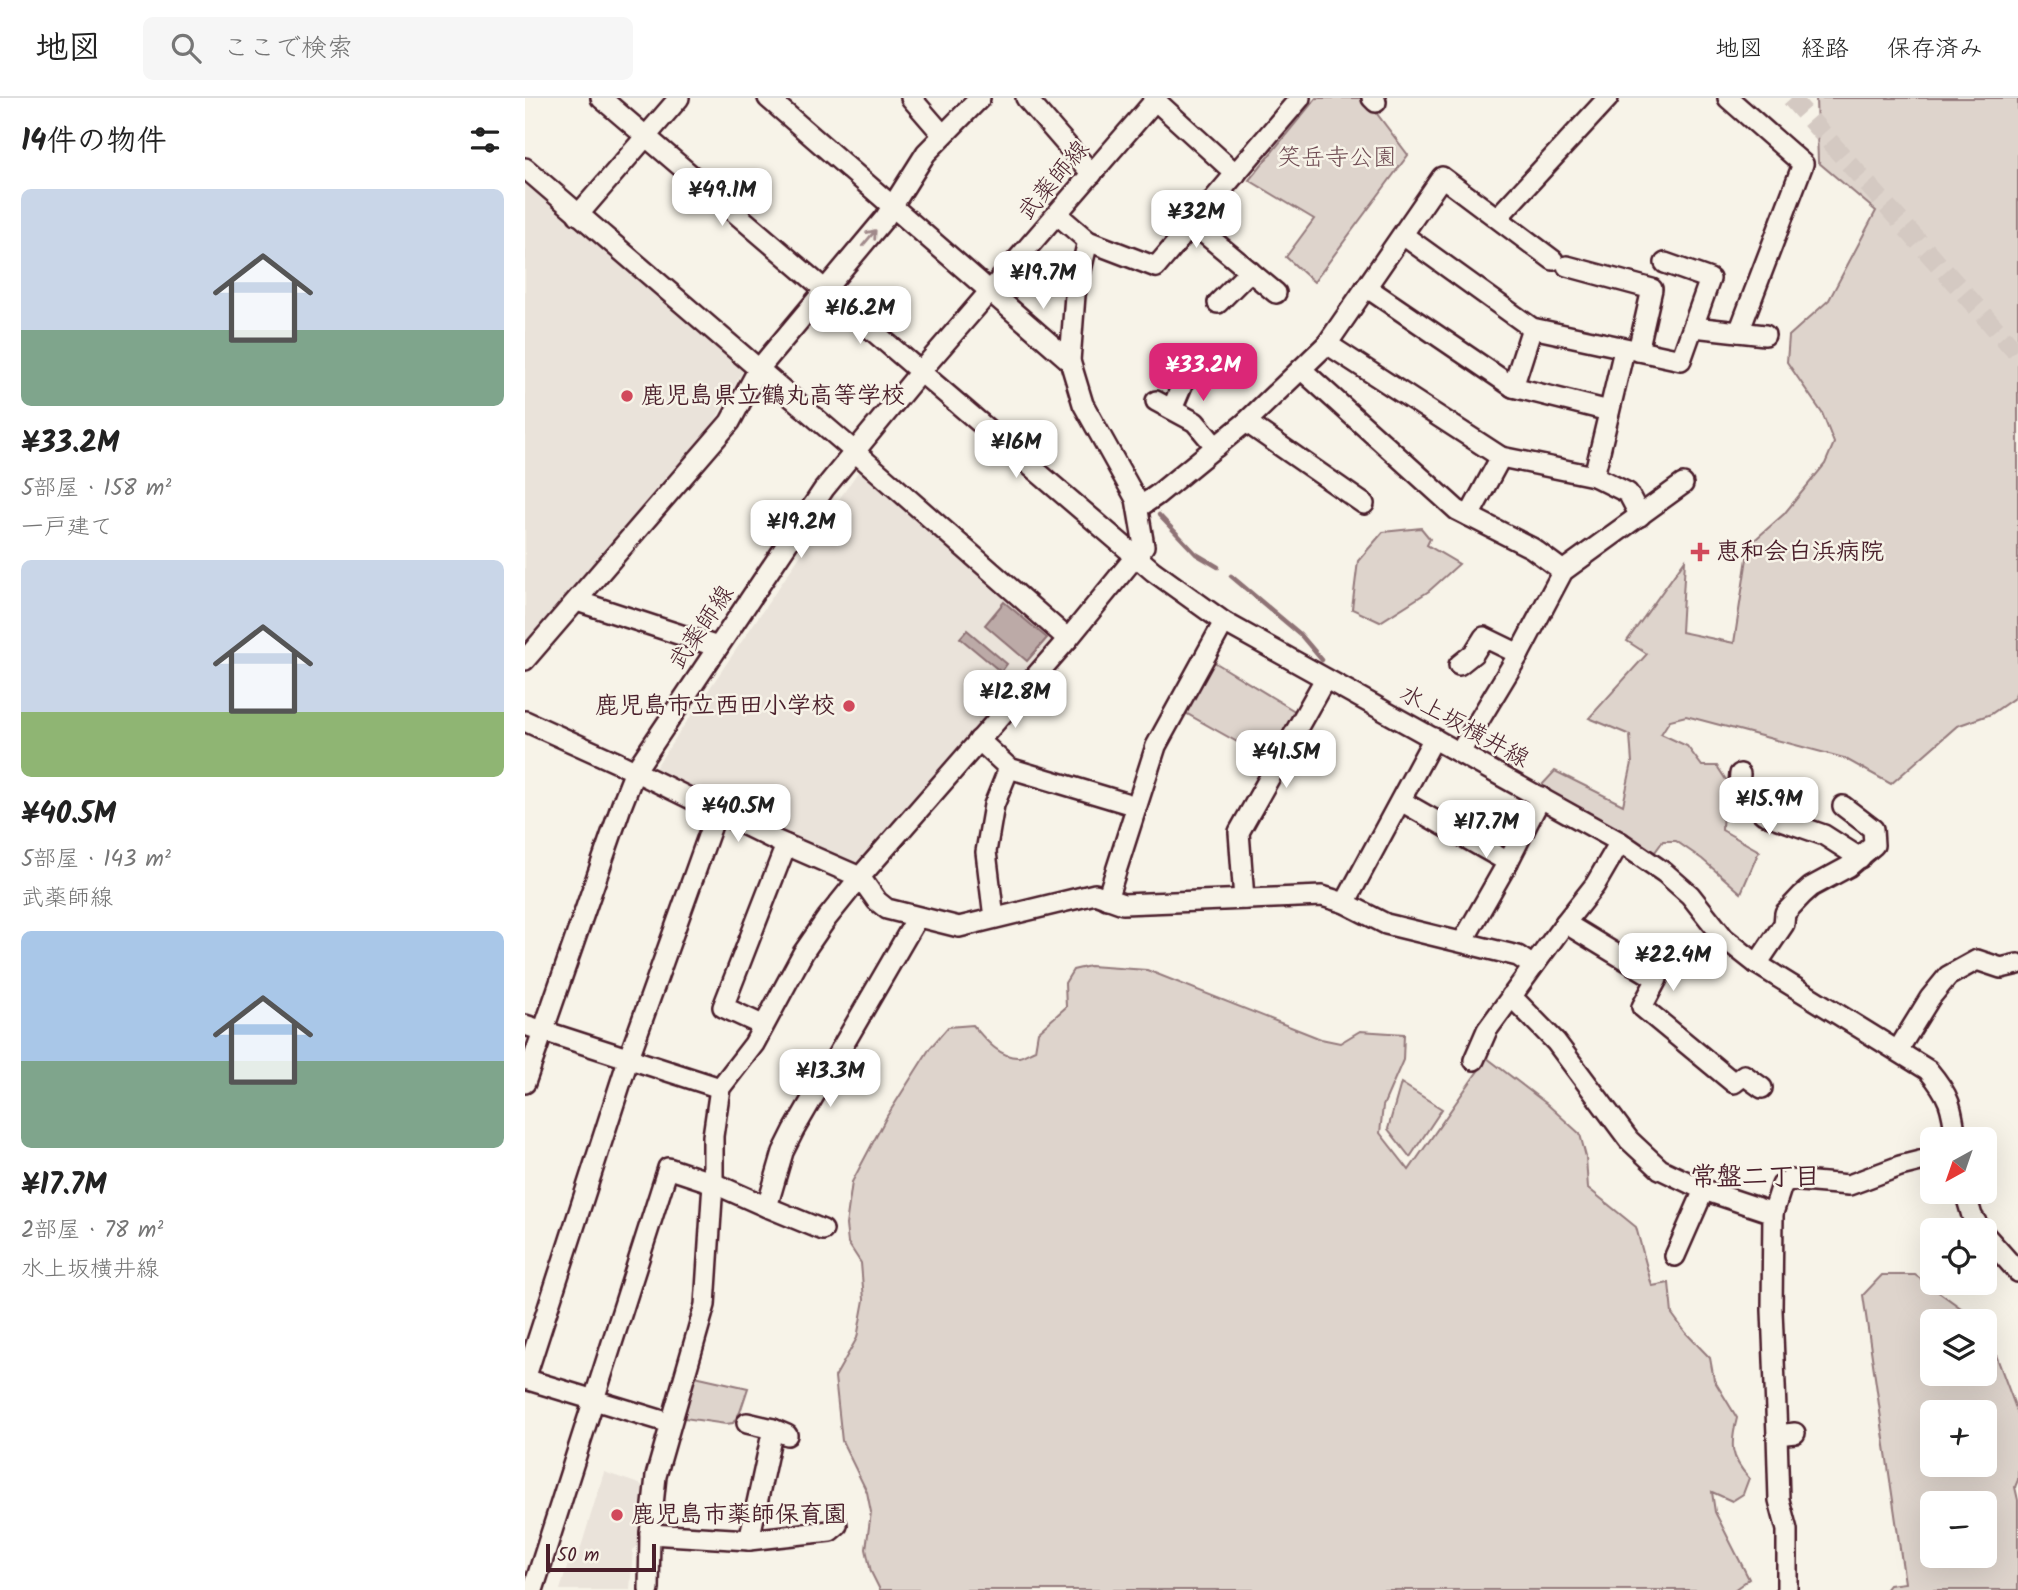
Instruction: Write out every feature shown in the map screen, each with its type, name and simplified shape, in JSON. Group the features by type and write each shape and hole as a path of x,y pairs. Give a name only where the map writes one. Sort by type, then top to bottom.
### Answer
{"street":[{"name":"水上坂横井線","path":"601,98 1153,571 1224,622 1541,797 1620,842 1665,873 1690,895 1724,938 1757,964 1929,1070 1951,1105 1955,1127"},
{"path":"578,215 679,98"},
{"path":"768,98 1070,361"},
{"path":"911,98 943,135"},
{"path":"525,660 730,422 758,370 885,218 926,153 980,98"},
{"path":"1026,98 1092,174"},
{"path":"1058,215 1088,241 1156,267 1300,98"},
{"path":"1498,217 1608,98"},
{"path":"1728,98 1803,164 1739,332"},
{"path":"1156,99 1236,174"},
{"name":"武薬師線","path":"525,1083 534,1028 635,771 797,528 854,451 1156,99"},
{"path":"525,168 1068,639"},
{"path":"1138,508 1246,422 1327,344 1442,177 1560,263 1652,289 1609,411 1594,476"},
{"path":"1193,224 1276,293"},
{"path":"1403,235 1532,328 1681,360 1710,279 1665,263"},
{"path":"649,1590 650,1534 656,1476 705,1305 713,1182 713,1136 720,1088 754,1044 762,1025 827,918 1145,546 1136,499 1083,404 1070,361 1075,295 1088,241"},
{"path":"1218,303 1250,271"},
{"path":"1366,287 1513,387 1609,411"},
{"path":"1694,327 1765,335"},
{"path":"1513,387 1532,328"},
{"path":"1327,344 1501,457 1594,476 1628,493 1640,516"},
{"path":"1301,369 1457,510 1532,548 1563,571"},
{"path":"1185,378 1164,405 1195,422 1216,447"},
{"path":"1246,422 1364,505"},
{"path":"1469,516 1501,457"},
{"path":"1460,752 1519,654 1563,571 1683,484"},
{"path":"577,601 718,647"},
{"path":"1107,899 1156,746 1224,622"},
{"path":"1459,665 1474,653 1484,637 1519,654"},
{"path":"1244,899 1239,832 1325,679"},
{"path":"526,725 635,771 786,845 860,877 877,901 887,909 917,918 959,927 1095,894 1123,904 1322,896 1345,903 1386,924 1518,956 1533,966"},
{"path":"1345,903 1434,738"},
{"path":"979,740 1009,768 1136,806"},
{"path":"995,918 986,852 994,805 1009,768"},
{"path":"1740,774 1739,784 1754,806 1764,814 1825,835 1860,858"},
{"path":"1463,941 1509,862 1541,797"},
{"path":"1401,801 1509,862"},
{"path":"1757,964 1784,924 1785,913 1802,895 1811,887 1848,867 1874,845 1873,829 1843,806"},
{"path":"670,1423 525,1379 629,1058 717,811"},
{"path":"1474,1060 1487,1030 1595,885 1620,842"},
{"path":"762,1025 723,1007 786,845"},
{"path":"767,1208 783,1152 917,918"},
{"path":"1565,922 1657,979 1642,1007 1734,1083 1744,1075 1762,1088"},
{"path":"1898,1050 1930,998 1948,976 1977,960 2001,968 2018,964"},
{"path":"1511,996 1556,1042 1629,1140 1660,1169 1704,1190 1773,1213"},
{"path":"534,1028 720,1088"},
{"path":"1787,1590 1787,1530 1779,1500 1786,1434 1772,1310 1773,1213 1782,1185 1789,1180 1849,1185 1920,1161"},
{"path":"533,1590 668,1168 713,1182 767,1208 823,1230"},
{"path":"1675,1256 1704,1190"},
{"path":"1997,1248 2018,1272"},
{"path":"747,1423 780,1432 749,1540"},
{"path":"650,1534 749,1540 830,1531 837,1525"}],"shaded area":[{"name":"鹿児島県立鶴丸高等学校","path":"525,178 744,369 713,424 525,650"},
{"name":"鹿児島市立西田小学校","path":"862,466 1057,640 856,867 653,771"},
{"path":"1004,602 1047,638 1027,661 985,625"},
{"path":"967,630 1007,664 1001,672 960,638"},
{"name":"鹿児島市薬師保育園","path":"604,1472 645,1486 640,1544 633,1550 630,1590 560,1590 570,1558 577,1560"}],"green space":[{"name":"笑岳寺公園","path":"1316,98 1365,98 1408,155 1314,282 1286,257 1314,219 1249,180"},
{"path":"1816,98 2018,98 2018,689 2014,698 1991,714 1957,726 1891,784 1844,758 1686,716 1670,720 1661,734 1687,746 1702,766 1717,766 1730,786 1723,808 1722,830 1759,851 1741,893 1702,859 1676,841 1663,841 1655,852 1541,786 1555,771 1623,805 1632,763 1630,735 1589,718 1647,654 1627,641 1685,560 1681,632 1734,643 1749,545 1784,514 1825,464 1834,443 1822,413 1787,362 1789,336 1829,300 1876,211 1818,162"},
{"path":"1421,528 1430,539 1427,545 1459,564 1429,591 1380,622 1352,609 1358,561 1383,532"},
{"path":"1211,660 1298,713 1271,761 1184,712"},
{"path":"1090,966 1147,970 1321,1039 1340,1043 1360,1031 1404,1034 1403,1060 1383,1106 1380,1133 1409,1170 1487,1058 1547,1104 1580,1134 1586,1157 1588,1188 1636,1227 1652,1286 1669,1283 1672,1314 1710,1358 1714,1380 1737,1418 1733,1450 1738,1464 1749,1478 1743,1494 1732,1501 1712,1492 1715,1512 1749,1579 1734,1590 880,1590 871,1572 866,1549 871,1512 867,1492 842,1441 835,1377 857,1338 864,1300 861,1263 848,1243 846,1225 852,1182 887,1116 930,1048 948,1027 973,1025 999,1051 1012,1056 1022,1056 1035,1050 1038,1032 1066,1007 1065,983 1073,970"},
{"path":"1401,1083 1442,1109 1410,1157 1388,1129"},
{"path":"1882,1275 1915,1275 1920,1279 1920,1295 1943,1295 1962,1309 1920,1309 1920,1386 1997,1386 1997,1358 2018,1414 2018,1480 2015,1487 2018,1500 2018,1590 1885,1590 1889,1585 1905,1583 1863,1295"},
{"path":"695,1376 748,1388 740,1412 733,1423 684,1418"}],"waterway":[{"path":"1159,515 1196,554 1218,567"},
{"path":"1231,576 1300,634 1322,660"}],"tunnel":[{"path":"1791,98 2018,354"}],"place":[{"name":"鹿児島県立鶴丸高等学校","path":"627,396"},
{"name":"恵和会白浜病院","path":"1700,552"},
{"name":"鹿児島市立西田小学校","path":"849,706"},
{"name":"鹿児島市薬師保育園","path":"617,1515"}],"district":[{"name":"常盤二丁目","path":"1755,1178"}]}
